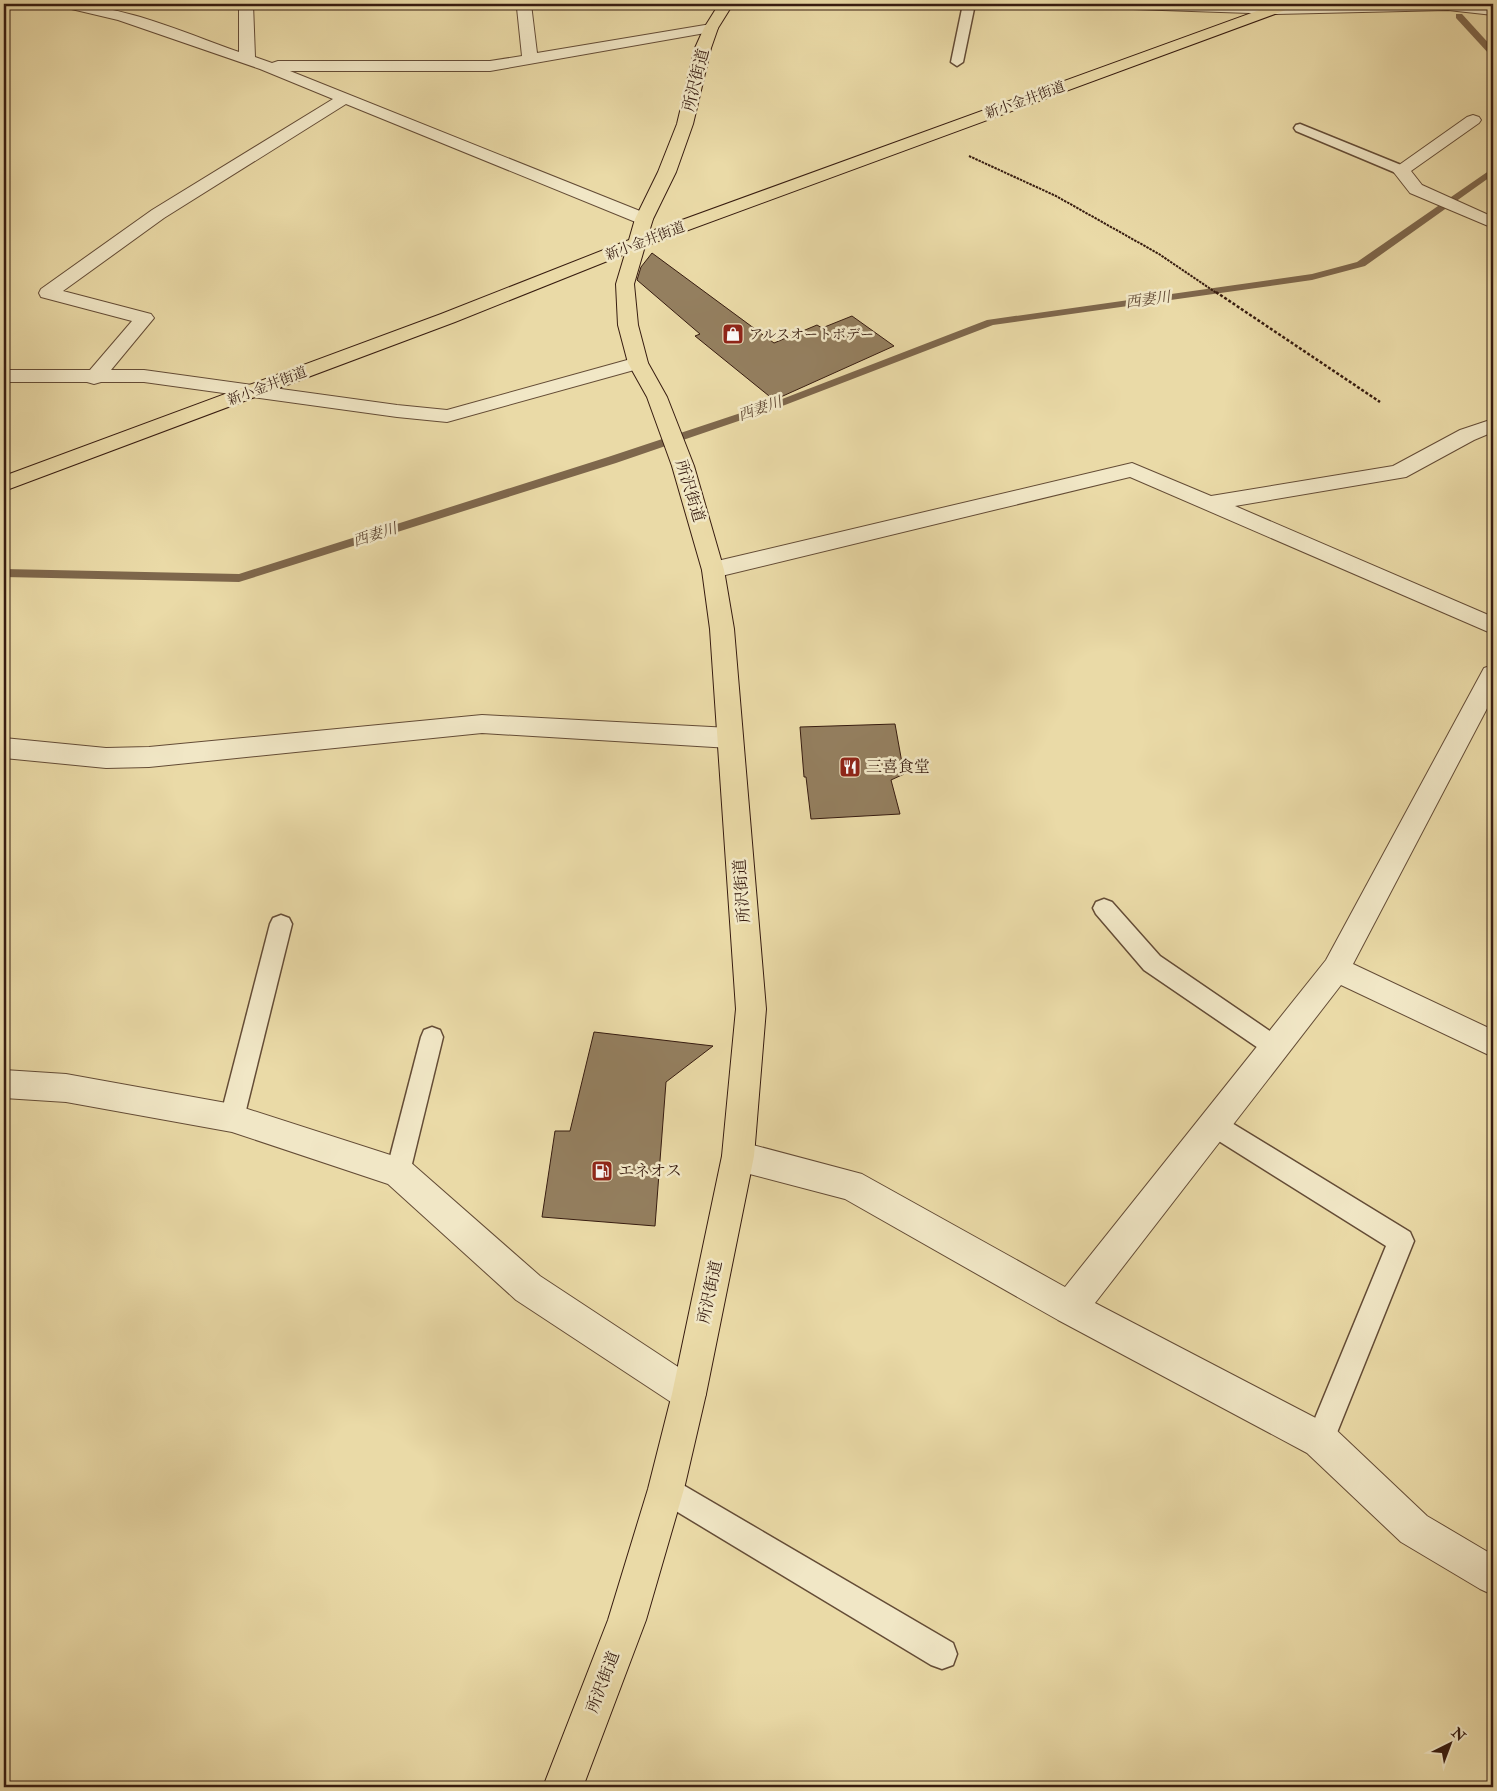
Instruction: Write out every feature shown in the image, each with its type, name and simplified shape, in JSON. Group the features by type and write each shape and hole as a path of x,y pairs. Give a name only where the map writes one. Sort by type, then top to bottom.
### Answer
{"main road":[{"name":"所沢街道","path":"563,1787 627,1620 666,1489 689,1394 738,1156 751,1008 722,629 714,570 683,466 657,397 638,363 628,325 625,284 641,231 667,172 684,124 703,48 711,28 726,4"},
{"name":"新小金井街道","path":"4,484 448,318 641,231 924,137 1282,7"}],"street":[{"path":"68,4 123,16 264,66 344,99 641,231"},
{"path":"246,4 247,60"},
{"path":"488,4 524,4 530,59"},
{"path":"1104,4 1282,7 1446,5 1493,11"},
{"path":"264,66 490,66 711,28"},
{"path":"94,378 144,318 48,293 158,214 344,99"},
{"path":"1473,120 1401,170 1416,189 1493,223"},
{"path":"4,376 94,378 144,376 397,411 447,416 638,363"},
{"path":"1210,503 1398,472 1467,435 1493,425"},
{"path":"714,570 1132,470 1493,626"},
{"path":"1070,1308 1336,969 1493,674"},
{"path":"4,748 106,758 149,757 482,724 730,738"},
{"path":"1336,969 1493,1044"},
{"path":"4,1084 66,1088 232,1118 398,1172 528,1288 689,1394"},
{"path":"738,1156 851,1185 1070,1308 1320,1440 1414,1529 1493,1576"}],"lane":[{"path":"957,62 969,4"},
{"path":"1300,128 1401,170"},
{"path":"1104,908 1152,963 1274,1047"},
{"path":"232,1118 281,924"},
{"path":"398,1172 432,1037"},
{"path":"1214,1125 1401,1241 1320,1440"},
{"path":"666,1489 942,1654"}],"path":[{"path":"924,137 1056,196 1159,254 1380,402"}],"building":[{"path":"652,253 774,343 817,325 822,328 852,316 894,346 774,400 695,336 700,334 637,280 641,267"},
{"path":"895,724 904,774 891,780 900,814 811,819 806,777 804,777 800,727"},
{"path":"594,1032 713,1046 666,1082 655,1226 542,1217 555,1131 570,1131"}],"waterway":[{"name":"西妻川","path":"1459,16 1493,53"},
{"name":"西妻川","path":"4,573 239,578 612,460 781,403 991,322 1312,277 1361,264 1493,171"}],"place":[{"name":"アルスオートボデー","path":"733,334"},
{"name":"三喜食堂","path":"850,767"},
{"name":"エネオス","path":"602,1171"}]}
